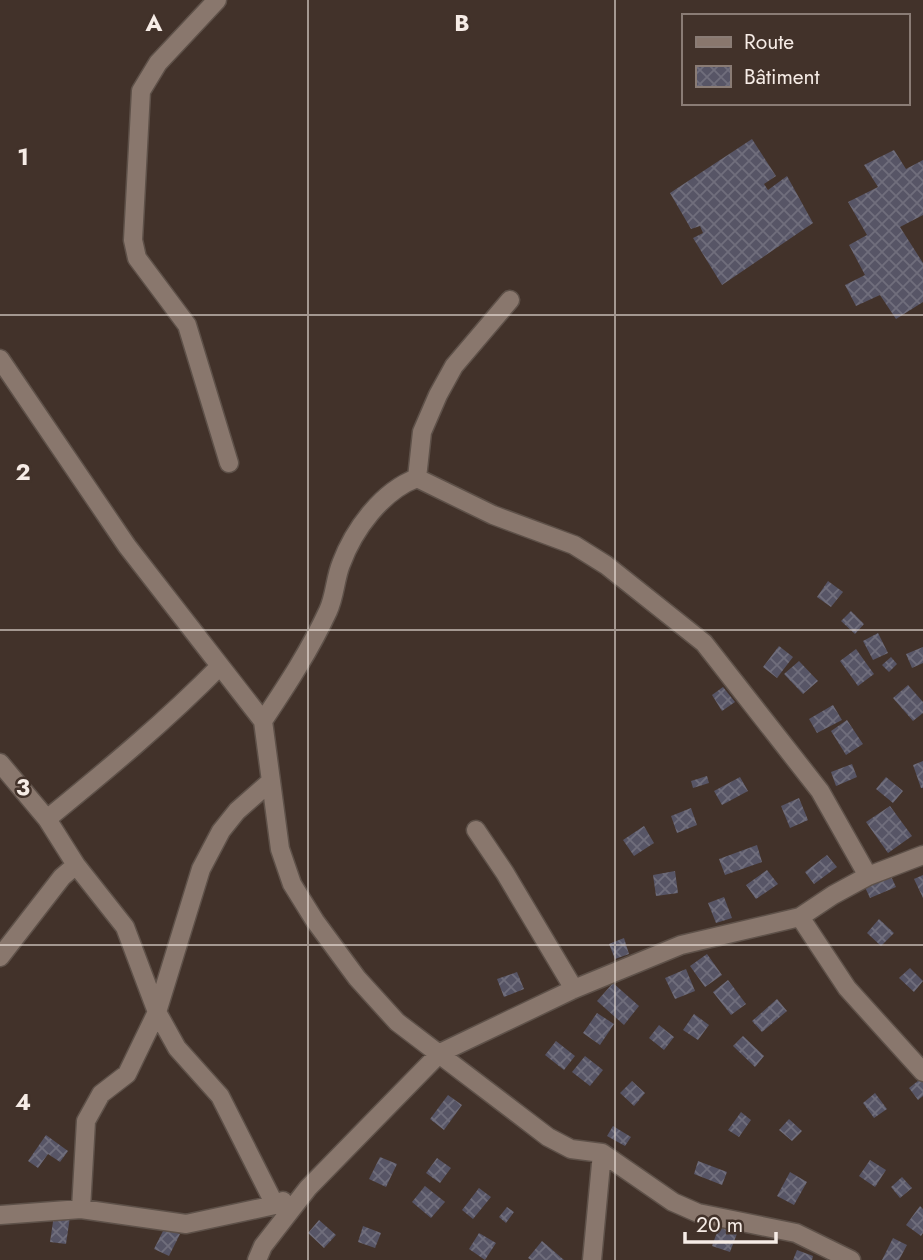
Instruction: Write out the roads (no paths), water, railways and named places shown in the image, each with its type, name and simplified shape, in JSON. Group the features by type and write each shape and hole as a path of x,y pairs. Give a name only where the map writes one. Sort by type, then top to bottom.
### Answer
{"street":[{"path":"217,0 158,63 141,91 133,240 137,258 187,325 229,463"},
{"path":"417,478 422,432 443,385 454,366 510,300"},
{"path":"0,359 127,546 262,721 280,849 292,884 357,978 397,1022 548,1137 571,1149 602,1153 673,1202 698,1213 796,1233 850,1260"},
{"path":"262,721 302,664 330,607 340,565 353,540 374,509 400,484 417,478 493,515 574,545 606,565 704,643 820,790 868,876"},
{"path":"47,819 183,704 220,666"},
{"path":"0,763 47,819 76,865 125,928 157,1012 177,1048 220,1096 275,1205"},
{"path":"81,1209 86,1121 101,1094 127,1074 157,1012 201,869 221,831 237,811 270,782"},
{"path":"476,830 505,873 574,989"},
{"path":"257,1260 263,1246 308,1188 440,1053 574,989 681,945 800,917 868,876 923,855"},
{"path":"0,957 62,877 76,865"},
{"path":"800,917 847,988 923,1072"},
{"path":"592,1260 602,1153"},
{"path":"0,1215 81,1209 187,1224 275,1205 308,1188"}]}
